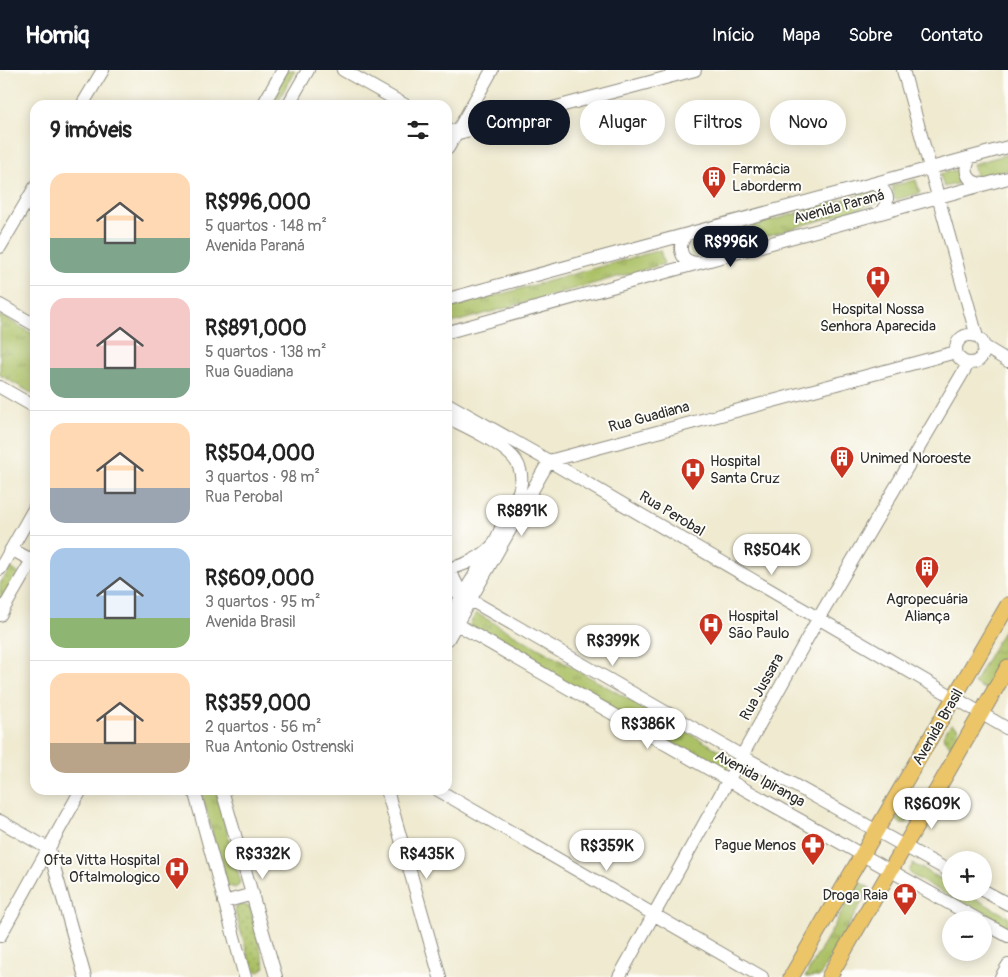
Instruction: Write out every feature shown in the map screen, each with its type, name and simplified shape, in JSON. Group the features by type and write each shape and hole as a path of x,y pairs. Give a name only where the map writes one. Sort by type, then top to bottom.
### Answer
{"main road":[{"name":"Avenida Brasil","path":"790,977 1008,605"},
{"name":"Avenida Brasil","path":"829,977 1008,667"}],"street":[{"path":"85,100 103,70"},
{"path":"266,100 283,70"},
{"path":"291,100 308,70"},
{"path":"343,70 396,100"},
{"path":"452,130 492,70"},
{"path":"452,132 695,70"},
{"path":"902,70 938,198 981,342 984,354 979,361 968,364 959,358 956,352 958,343 964,337 981,342 1008,361"},
{"name":"Avenida Paraná","path":"452,298 1008,147"},
{"path":"971,157 966,164 966,172 969,179 976,184 984,184"},
{"name":"Avenida Paraná","path":"452,331 1008,178"},
{"path":"875,184 884,189 888,197 887,206 880,213"},
{"path":"0,247 30,196"},
{"path":"686,235 681,241 680,249 683,257 689,262 697,263"},
{"path":"661,242 675,249 678,256 677,264 672,270"},
{"path":"0,305 30,322"},
{"name":"Rua Guadiana","path":"549,460 956,352"},
{"name":"Rua Jussara","path":"619,977 818,619 968,364"},
{"path":"0,387 30,404"},
{"name":"Rua Perobal","path":"452,406 549,460 1008,729"},
{"path":"452,420 504,450 515,460 520,469 521,484 518,496 466,598"},
{"path":"452,621 549,460"},
{"path":"0,569 30,516"},
{"path":"452,567 478,557 492,546"},
{"path":"11,549 30,557"},
{"path":"0,615 30,566"},
{"path":"452,577 466,598"},
{"name":"Avenida Ipiranga","path":"452,589 876,832 942,867"},
{"name":"Avenida Ipiranga","path":"452,621 728,780 963,911"},
{"path":"0,936 78,795"},
{"path":"195,795 245,977"},
{"path":"223,795 273,976"},
{"path":"388,795 440,977"},
{"path":"447,795 762,977"},
{"path":"0,820 49,849 86,977"},
{"path":"224,902 252,894"},
{"path":"992,895 1008,904"},
{"path":"992,927 1008,936"},
{"path":"1001,977 1008,965"}],"green space":[{"path":"287,70 295,70 279,100 270,100"},
{"path":"1008,154 1008,170 977,179 973,164"},
{"path":"960,169 963,182 944,187 940,174"},
{"path":"916,180 920,193 895,200 892,186"},
{"path":"876,190 879,203 692,258 688,245"},
{"path":"660,250 664,264 452,323 452,308"},
{"path":"0,315 30,332 30,392 0,375"},
{"path":"11,568 18,573 0,608 0,583"},
{"path":"476,613 733,758 725,772 468,628"},
{"path":"1008,622 1008,650 986,690 974,683"},
{"path":"951,724 957,727 959,732 951,748 943,736"},
{"path":"202,795 217,795 240,880 239,885 235,888 226,885"},
{"path":"904,804 912,815 907,823 902,825 896,820"},
{"path":"913,864 942,879 942,892 912,875 909,871"},
{"path":"859,882 870,888 819,977 805,977"},
{"path":"958,901 980,901 1008,917 1008,929 992,920 992,911 976,911"},
{"path":"240,904 250,907 265,967 259,972 252,969 235,912 236,907"}],"place":[{"name":"Farmácia Laborderm","path":"714,199"},
{"name":"Hospital Nossa Senhora Aparecida","path":"878,299"},
{"name":"Unimed Noroeste","path":"842,479"},
{"name":"Hospital Santa Cruz","path":"693,491"},
{"name":"Agropecuária Aliança","path":"927,589"},
{"name":"Hospital São Paulo","path":"711,646"},
{"name":"Pague Menos","path":"813,866"},
{"name":"Ofta Vitta Hospital Oftalmologico","path":"177,890"},
{"name":"Droga Raia","path":"905,916"}]}
